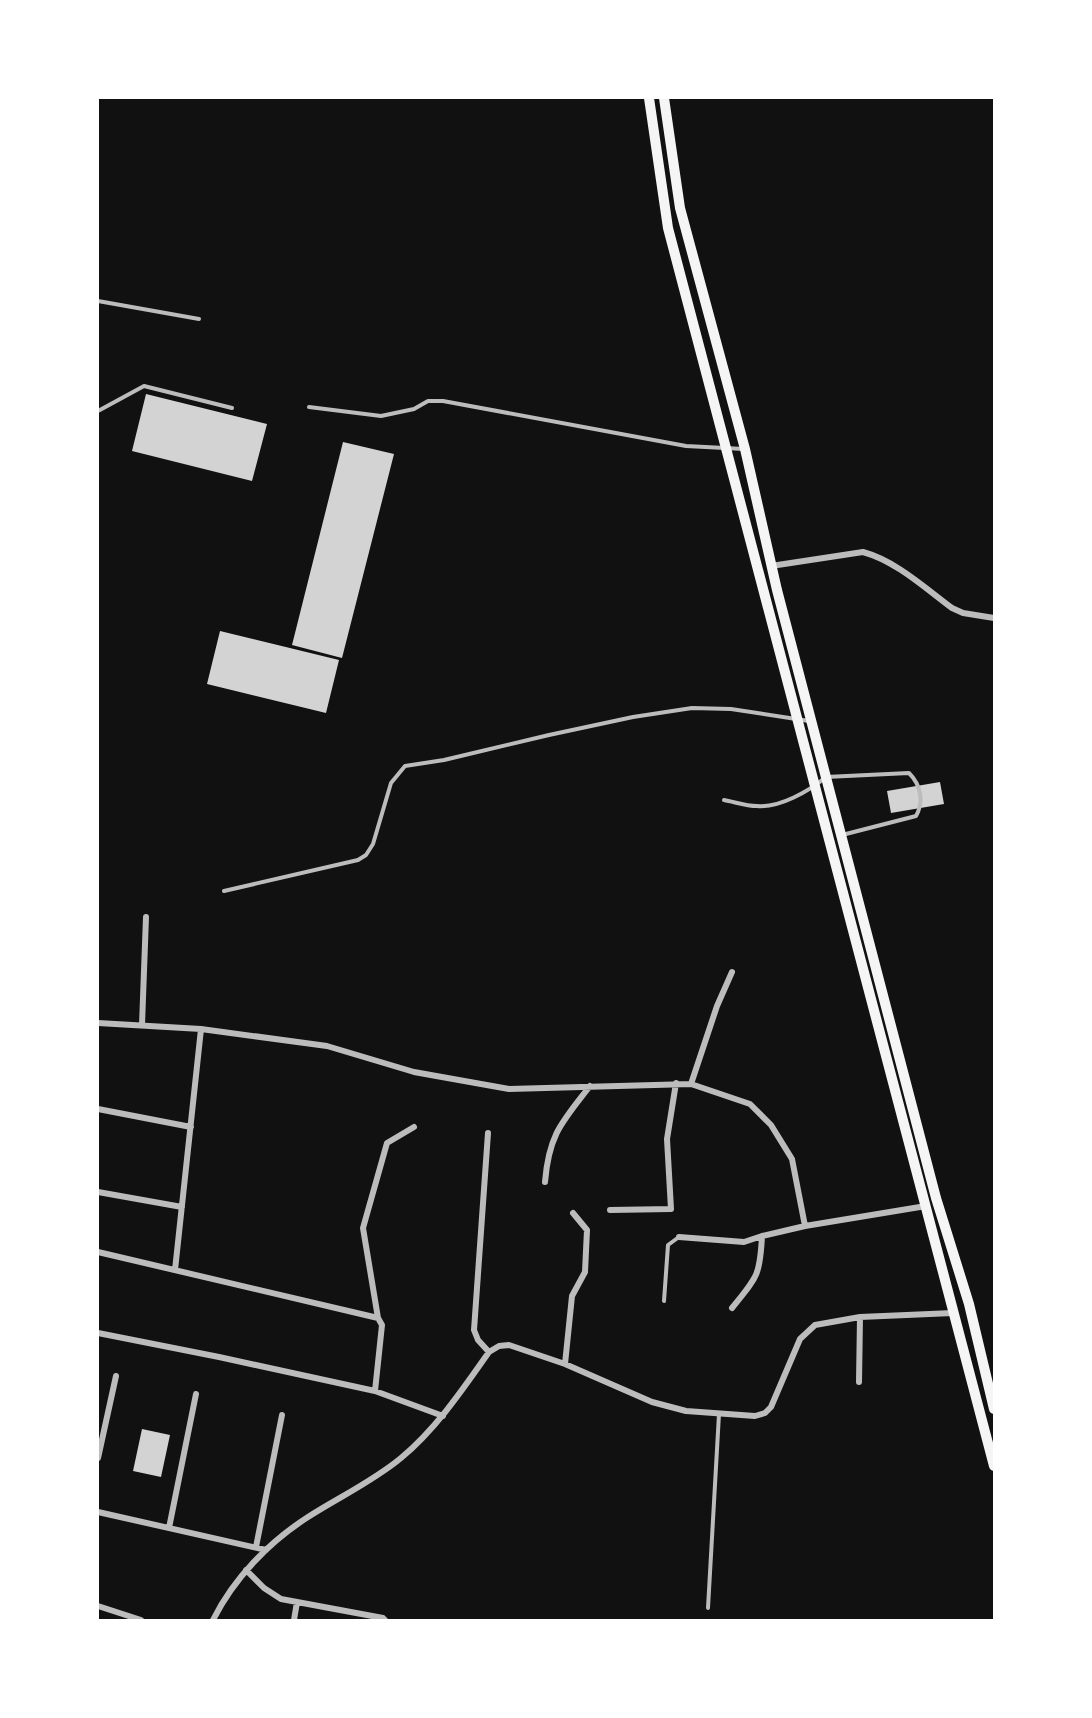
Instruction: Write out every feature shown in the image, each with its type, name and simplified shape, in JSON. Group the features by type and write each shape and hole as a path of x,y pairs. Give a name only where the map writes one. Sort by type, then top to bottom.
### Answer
{"main road":[{"path":"649,98 668,228 994,1466"},
{"path":"664,98 680,208 745,449 771,566 936,1198 969,1304 994,1409"}],"street":[{"path":"771,566 863,552 878,556 890,563 952,608 963,613 994,618"},
{"path":"142,1025 146,917"},
{"path":"691,1084 717,1006 732,972"},
{"path":"98,1023 201,1029 327,1046 414,1072 509,1089 691,1084 750,1104 771,1125 792,1159 805,1226"},
{"path":"175,1270 201,1029"},
{"path":"610,1210 671,1209 667,1139 675,1083"},
{"path":"545,1182 550,1147 559,1126 591,1086"},
{"path":"98,1109 191,1127"},
{"path":"375,1391 382,1325 378,1318 363,1228 387,1143 414,1127"},
{"path":"488,1133 474,1330 478,1340 489,1352"},
{"path":"98,1192 182,1207"},
{"path":"679,1237 744,1242 805,1226 926,1206"},
{"path":"565,1364 572,1296 585,1272 587,1230 573,1213"},
{"path":"732,1308 756,1279 760,1265 762,1236"},
{"path":"98,1252 378,1318"},
{"path":"213,1620 246,1570 266,1550 307,1517 362,1486 402,1457 442,1416 489,1352 499,1346 509,1345 565,1364 652,1402 686,1411 755,1416 765,1413 771,1407 800,1339 815,1325 860,1317 953,1313"},
{"path":"859,1382 860,1317"},
{"path":"98,1333 375,1391 442,1416"},
{"path":"98,1458 116,1376"},
{"path":"169,1528 196,1394"},
{"path":"256,1547 282,1415"},
{"path":"98,1512 266,1550"},
{"path":"246,1570 264,1588 281,1599 385,1620"},
{"path":"294,1620 297,1602"},
{"path":"98,1605 141,1620"}],"lane":[{"path":"98,301 199,319"},
{"path":"98,411 144,386 232,408"},
{"path":"309,406 381,416 414,409 428,401 443,401 686,446 745,449"},
{"path":"224,891 358,860 366,855 373,844 391,783 405,766 444,760 623,720 692,708 731,709 813,722"},
{"path":"724,800 757,807 775,805 816,786 826,777 909,773 916,780 920,791 920,808 916,816 842,835"},
{"path":"664,1301 668,1245 679,1237"},
{"path":"708,1608 719,1414"}],"building":[{"path":"146,394 267,424 252,481 132,451"},
{"path":"343,442 394,454 342,658 292,645"},
{"path":"220,631 339,660 326,713 207,684"},
{"path":"940,782 944,804 891,813 887,791"},
{"path":"142,1429 170,1435 161,1477 133,1471"}]}
